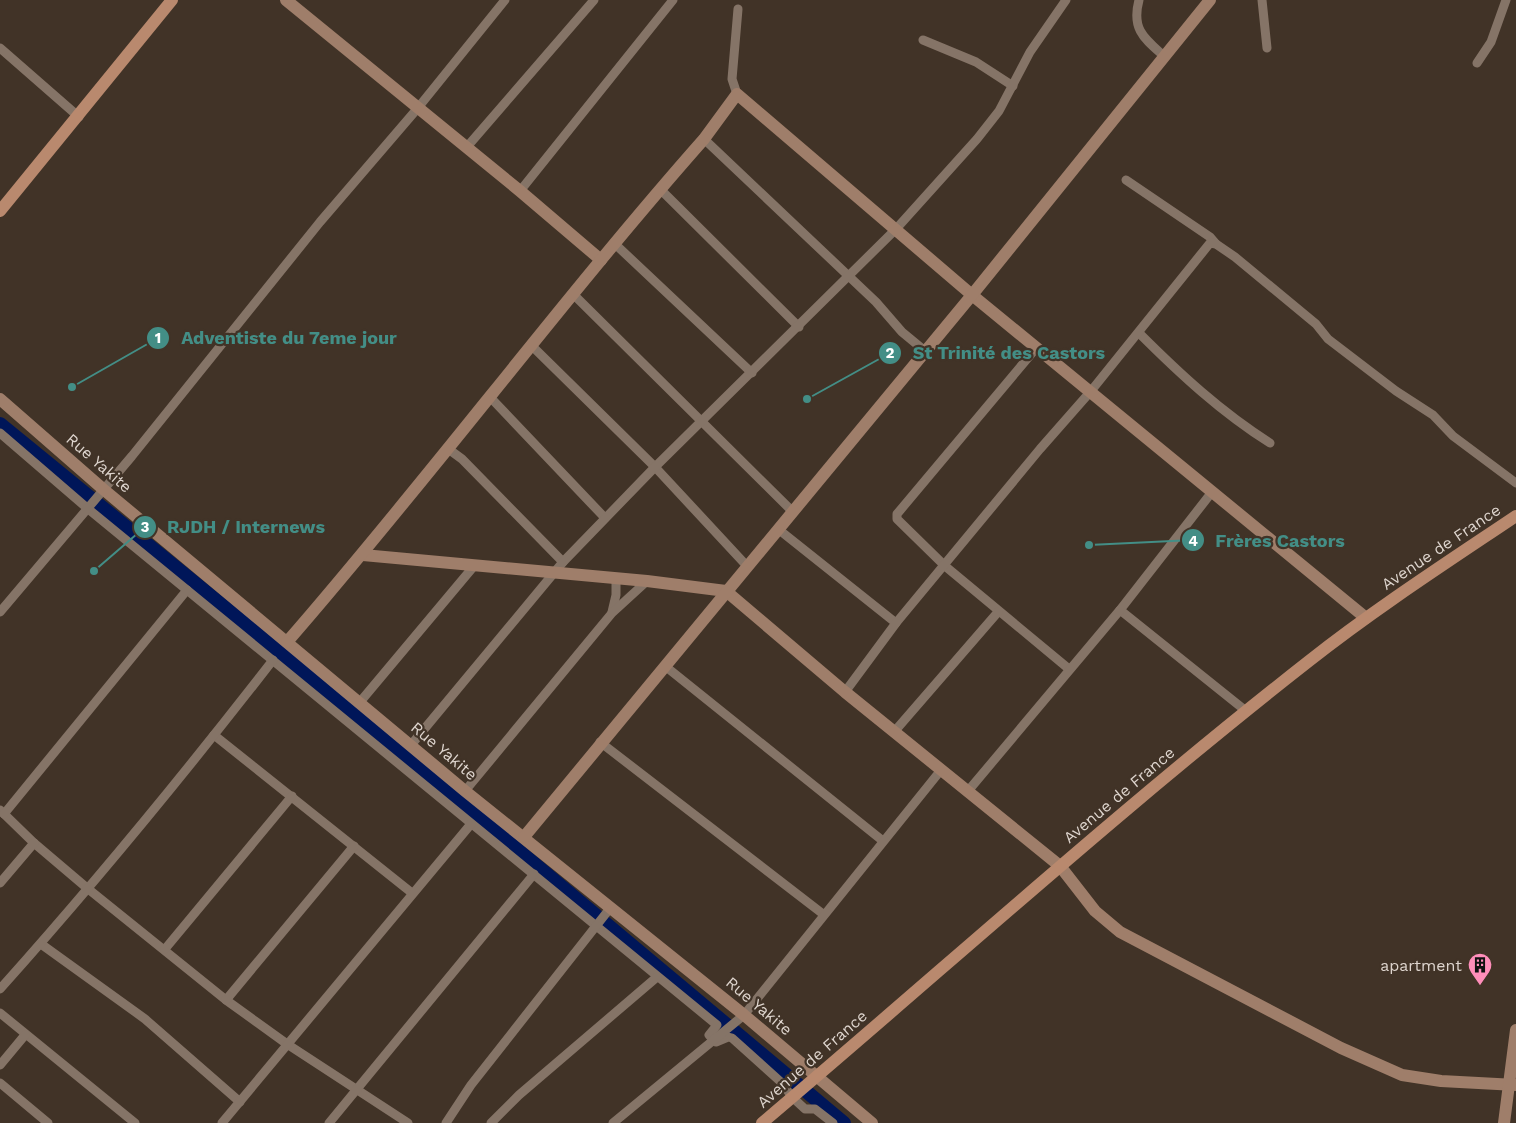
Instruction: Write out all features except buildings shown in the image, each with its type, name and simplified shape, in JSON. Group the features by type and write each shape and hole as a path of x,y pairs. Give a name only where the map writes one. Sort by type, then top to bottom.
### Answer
{"main road":[{"path":"0,211 79,117 172,0"},
{"name":"Avenue de France","path":"762,1123 1060,866 1246,711 1366,618 1516,516"}],"street":[{"path":"286,0 520,191 601,260"},
{"path":"0,612 103,489 320,222 418,109 505,0"},
{"path":"466,148 594,0"},
{"path":"520,191 674,0"},
{"path":"411,745 559,567 655,467 799,327 848,275 896,229 977,139 999,111 1030,52 1066,0"},
{"path":"1138,0 1136,21 1139,30 1165,58"},
{"path":"524,837 746,565 972,295 1210,0"},
{"path":"1262,0 1267,48"},
{"path":"1477,64 1491,42 1506,0"},
{"path":"738,9 732,79 737,94 972,295 1038,347 1366,618"},
{"path":"923,40 976,62 1013,86"},
{"path":"0,48 79,117"},
{"path":"287,642 363,555 488,396 532,346 660,189 704,139 737,94"},
{"path":"704,139 876,302 902,332 925,351"},
{"path":"1126,180 1210,236 1216,244 1316,324 1328,339 1396,391 1433,415 1453,436 1516,483"},
{"path":"660,189 799,327"},
{"path":"615,244 752,372"},
{"path":"845,692 896,623 1040,448 1139,333 1205,248 1210,244 1216,244"},
{"path":"573,294 792,511"},
{"path":"1139,333 1205,395 1241,425 1270,443"},
{"path":"532,346 655,467 746,565"},
{"path":"1038,347 897,514 897,519 944,566 1069,669"},
{"path":"488,396 605,518"},
{"name":"Rue Yakite","path":"0,399 103,489 465,791 611,907 743,1016 813,1080 872,1123"},
{"path":"0,433 186,590 716,1025 709,1035 712,1040 716,1042 728,1037 732,1038 782,1083 806,1109 815,1109 833,1123"},
{"path":"447,448 462,459 559,567"},
{"path":"968,791 1120,610 1212,492"},
{"path":"778,529 896,623"},
{"path":"363,555 474,566 559,567 616,578 726,591 845,692 1060,866 1095,911 1120,932 1363,1058 1402,1074 1441,1081 1512,1085"},
{"path":"360,702 474,566"},
{"path":"612,613 616,595 616,578"},
{"path":"465,791 612,613 647,581"},
{"path":"186,590 2,812 34,843 87,888 226,1000 287,1044 408,1123"},
{"path":"1120,610 1246,711"},
{"path":"894,732 998,612"},
{"path":"0,989 40,944 214,735 273,660"},
{"path":"665,666 883,841"},
{"path":"214,735 412,893"},
{"path":"600,742 823,914"},
{"path":"613,1123 743,1016 823,914 941,770"},
{"path":"165,949 292,796"},
{"path":"222,1123 471,824"},
{"path":"0,883 34,843"},
{"path":"226,1000 354,846"},
{"path":"328,1123 534,874"},
{"path":"446,1123 470,1086 611,907"},
{"path":"40,944 145,1020 240,1102"},
{"path":"491,1123 519,1095 657,977"},
{"path":"0,1013 129,1121"},
{"path":"1504,1123 1512,1085 1516,1030"},
{"path":"0,1065 25,1035"},
{"path":"0,1082 48,1123"}],"waterway":[{"path":"0,424 353,712 844,1123"}],"place":[{"name":"Adventiste du 7eme jour","path":"72,387"},
{"name":"St Trinité des Castors","path":"807,399"},
{"name":"Frères Castors","path":"1089,545"},
{"name":"RJDH / Internews","path":"94,571"},
{"name":"apartment","path":"1480,986"}]}
